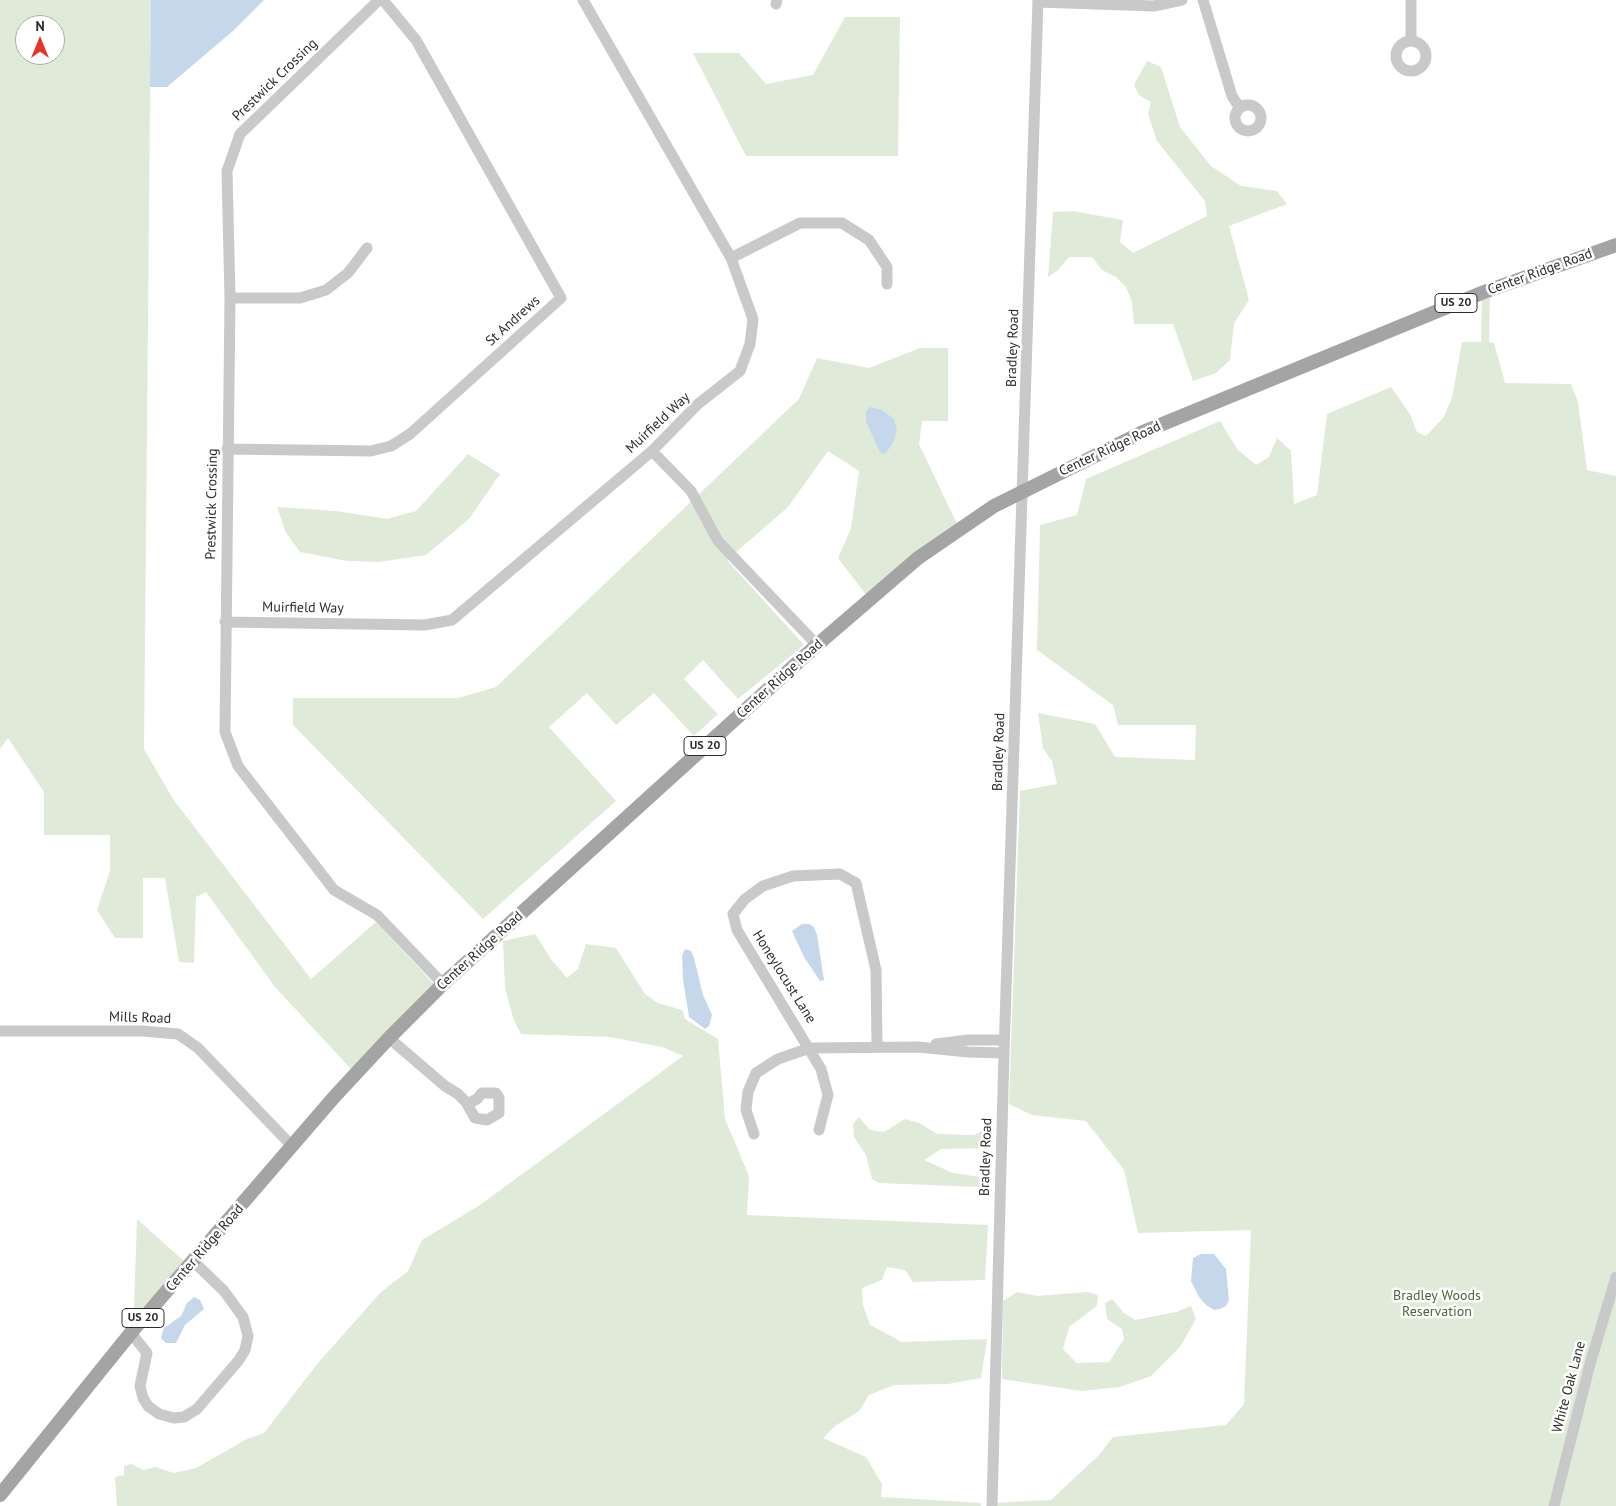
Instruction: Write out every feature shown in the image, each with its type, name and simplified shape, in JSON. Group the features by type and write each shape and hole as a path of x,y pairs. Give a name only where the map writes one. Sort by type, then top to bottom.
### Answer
{"main road":[{"name":"Center Ridge Road","path":"0,1495 131,1332 292,1146 389,1038 443,984 817,645 918,558 994,506 1142,432 1484,292 1616,245"}],"street":[{"name":"Prestwick Crossing","path":"379,0 240,134 228,172 230,298 225,732 238,766 334,890 377,915 443,984"},
{"name":"St Andrews","path":"227,448 371,450 392,446 410,434 561,298 416,40 383,0"},
{"name":"Muirfield Way","path":"225,622 425,625 452,620 652,450 698,404 740,371 750,344 753,319 731,258 583,0"},
{"path":"1038,1 1154,6 1182,0"},
{"path":"1202,0 1232,96 1240,108"},
{"path":"1411,0 1411,40"},
{"name":"Bradley Road","path":"992,1506 1004,1040 1038,1"},
{"path":"731,258 800,223 842,223 869,240 887,267 887,284"},
{"path":"230,298 300,298 326,290 348,273 366,248"},
{"path":"652,450 691,491 718,541 817,645"},
{"name":"Honeylocust Lane","path":"819,1130 828,1095 821,1069 734,922 733,914 739,906 763,886 793,876 840,874 856,883 876,970 877,1046"},
{"name":"Mills Road","path":"0,1032 150,1031 178,1034 198,1048 292,1146"},
{"path":"389,1038 467,1104"},
{"path":"918,1047 968,1040 1004,1040"},
{"path":"754,1134 746,1110 748,1092 756,1073 778,1059 810,1048 918,1047 968,1052 1004,1053"},
{"path":"131,1332 147,1353 140,1386 143,1398 148,1406 159,1414 174,1418 184,1417 197,1410 239,1360 245,1350 248,1336 243,1317 224,1291 193,1261"},
{"name":"White Oak Lane","path":"1554,1506 1590,1364 1616,1277"}],"green space":[{"path":"0,0 151,0 144,749 173,799 311,979 376,922 435,985 351,1069 275,987 206,892 196,897 194,963 179,962 165,878 143,878 143,938 115,938 97,910 110,871 110,835 44,835 44,792 8,738 0,749"},
{"path":"845,17 900,17 898,156 746,156 693,53 739,53 766,84 813,75"},
{"path":"1147,61 1161,67 1180,127 1211,166 1241,186 1277,191 1287,204 1229,226 1249,300 1234,323 1230,360 1216,373 1193,381 1173,324 1134,324 1132,302 1126,287 1116,277 1102,270 1092,257 1069,257 1058,270 1048,277 1053,212 1072,211 1123,220 1120,242 1133,253 1207,216 1205,201 1157,141 1148,114 1151,102 1139,95 1134,85"},
{"name":"Bradley Woods Reservation","path":"1490,292 1489,342 1494,343 1505,383 1571,384 1578,402 1587,470 1616,476 1616,1506 992,1506 992,1503 1051,1500 1099,1455 1113,1437 1226,1425 1244,1404 1251,1230 1138,1233 1124,1170 1086,1121 1032,1115 1009,1104 1020,791 1057,784 1052,761 1043,748 1038,713 1095,724 1115,757 1195,760 1196,725 1118,725 1113,705 1037,650 1040,525 1077,515 1086,479 1220,421 1238,450 1256,465 1269,457 1277,438 1291,451 1294,504 1317,495 1327,414 1391,387 1410,414 1417,432 1426,436 1444,417 1452,398 1462,342 1481,342 1482,295"},
{"path":"920,348 948,348 948,421 922,421 919,444 957,524 867,596 838,558 851,528 859,471 828,451 788,507 727,560 804,645 738,699 703,660 684,679 718,714 694,736 654,693 616,725 587,693 549,727 616,801 483,919 293,725 293,698 458,698 496,687 799,399 817,358 869,368","holes":["866,422 894,441 887,452 879,451"]},
{"path":"468,454 500,474 469,519 426,555 379,562 347,561 300,552 286,533 277,507 336,511 387,519 416,511"},
{"path":"535,934 551,959 567,978 578,969 586,944 616,948 645,994 658,1003 682,1010 685,1019 718,1039 725,1119 749,1176 747,1215 988,1225 985,1280 913,1282 905,1270 887,1267 882,1280 862,1288 863,1305 870,1325 902,1342 987,1339 981,1378 948,1384 894,1385 869,1395 859,1411 835,1426 823,1438 866,1457 882,1484 881,1497 981,1503 981,1506 117,1506 115,1477 124,1475 124,1466 131,1464 143,1470 155,1467 174,1473 196,1468 247,1439 264,1433 318,1363 381,1292 408,1271 422,1240 480,1205 683,1056 662,1047 610,1037 521,1034 513,1018 505,987 503,941"},
{"path":"859,1117 870,1130 884,1132 905,1119 919,1123 937,1134 974,1135 984,1130 988,1138 987,1148 941,1149 924,1160 953,1173 981,1177 979,1187 879,1183 872,1179 866,1155 854,1137 853,1124"},
{"path":"137,1219 185,1262 134,1317 134,1308"},
{"path":"1017,1292 1037,1296 1087,1292 1098,1295 1097,1306 1069,1327 1063,1349 1077,1363 1109,1362 1124,1339 1122,1329 1107,1319 1105,1303 1112,1299 1124,1313 1135,1320 1176,1312 1191,1306 1196,1319 1180,1347 1151,1376 1120,1387 1082,1391 1002,1379 1003,1301"}],"water":[{"path":"151,0 264,0 234,30 167,87 150,87"},
{"path":"870,407 882,410 894,419 897,429 894,441 887,452 883,454 879,451 866,422 866,411"},
{"path":"802,924 809,924 814,927 824,980 820,981 804,957 792,931"},
{"path":"685,949 691,951 694,958 703,995 712,1015 709,1026 705,1029 689,1017 683,979 682,956"},
{"path":"1201,1254 1214,1254 1226,1269 1229,1300 1226,1306 1220,1309 1214,1310 1206,1305 1199,1297 1191,1281 1193,1258"},
{"path":"194,1297 200,1300 204,1309 185,1325 176,1343 166,1343 161,1338 164,1328 181,1316 187,1303"}]}
